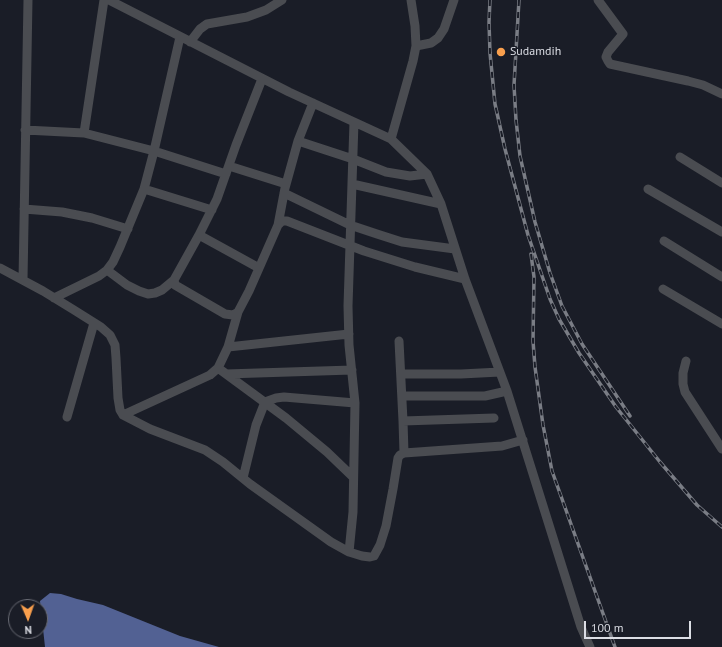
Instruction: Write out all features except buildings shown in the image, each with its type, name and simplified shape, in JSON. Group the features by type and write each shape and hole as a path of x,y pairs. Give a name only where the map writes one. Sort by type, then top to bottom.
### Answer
{"street":[{"path":"23,280 28,0"},
{"path":"84,133 104,0"},
{"path":"108,0 262,78 391,139 427,174 441,204 465,279 508,392 581,627 590,647"},
{"path":"190,42 200,29 207,24 246,17 266,10 282,0"},
{"path":"391,139 416,46 411,0"},
{"path":"416,46 432,43 438,38 444,29 454,0"},
{"path":"598,0 623,34 608,52 606,57 610,64 703,85 722,94"},
{"path":"54,298 99,276 107,270 115,257 144,189 180,37"},
{"path":"107,270 127,285 139,292 148,294 162,290 174,280 217,199 262,78"},
{"path":"123,415 203,378 218,368 228,347 238,312 278,225 285,189 298,141 313,103"},
{"path":"350,552 353,512 355,403 349,334 350,225 354,122"},
{"path":"25,130 84,133 227,170 285,189 350,225 402,242 455,249"},
{"path":"298,141 353,159 386,172 410,176 427,174"},
{"path":"680,157 722,183"},
{"path":"352,184 441,204"},
{"path":"144,189 212,210"},
{"path":"648,189 722,232"},
{"path":"24,209 62,212 92,218 128,229"},
{"path":"278,225 282,221 287,221 350,245 415,267 465,279"},
{"path":"199,235 259,268"},
{"path":"664,241 722,277"},
{"path":"0,268 54,298 94,323 110,336 115,346 118,398 120,410 123,415 150,429 205,450 224,462 300,521 331,542 350,552 362,556 374,556 377,551 386,526 398,458 400,455 404,453 502,446 523,440"},
{"path":"174,280 175,285 225,314 233,315 238,312"},
{"path":"663,289 722,324"},
{"path":"67,417 94,323"},
{"path":"228,347 349,334"},
{"path":"399,341 404,421 404,453"},
{"path":"686,361 683,372 685,392 722,449"},
{"path":"218,368 265,402 327,452 353,477"},
{"path":"226,374 352,370"},
{"path":"401,374 461,374 500,372"},
{"path":"402,396 485,396 508,392"},
{"path":"243,478 256,425 265,402 284,397 355,403"},
{"path":"404,421 494,418"}],"water":[{"path":"50,593 61,594 103,605 180,636 219,647 45,647 44,639 48,639 48,599 42,599"}],"railway":[{"path":"490,0 490,53 495,104 505,149 528,235 550,299 559,319 579,353 616,407 697,505 722,527"},
{"path":"519,0 514,85 516,120 520,156 535,222 550,273 562,306 582,344 630,416"},
{"path":"531,254 534,277 533,341 535,367 543,425 552,471 615,647"}],"place":[{"name":"Sudamdih","path":"501,52"}]}
